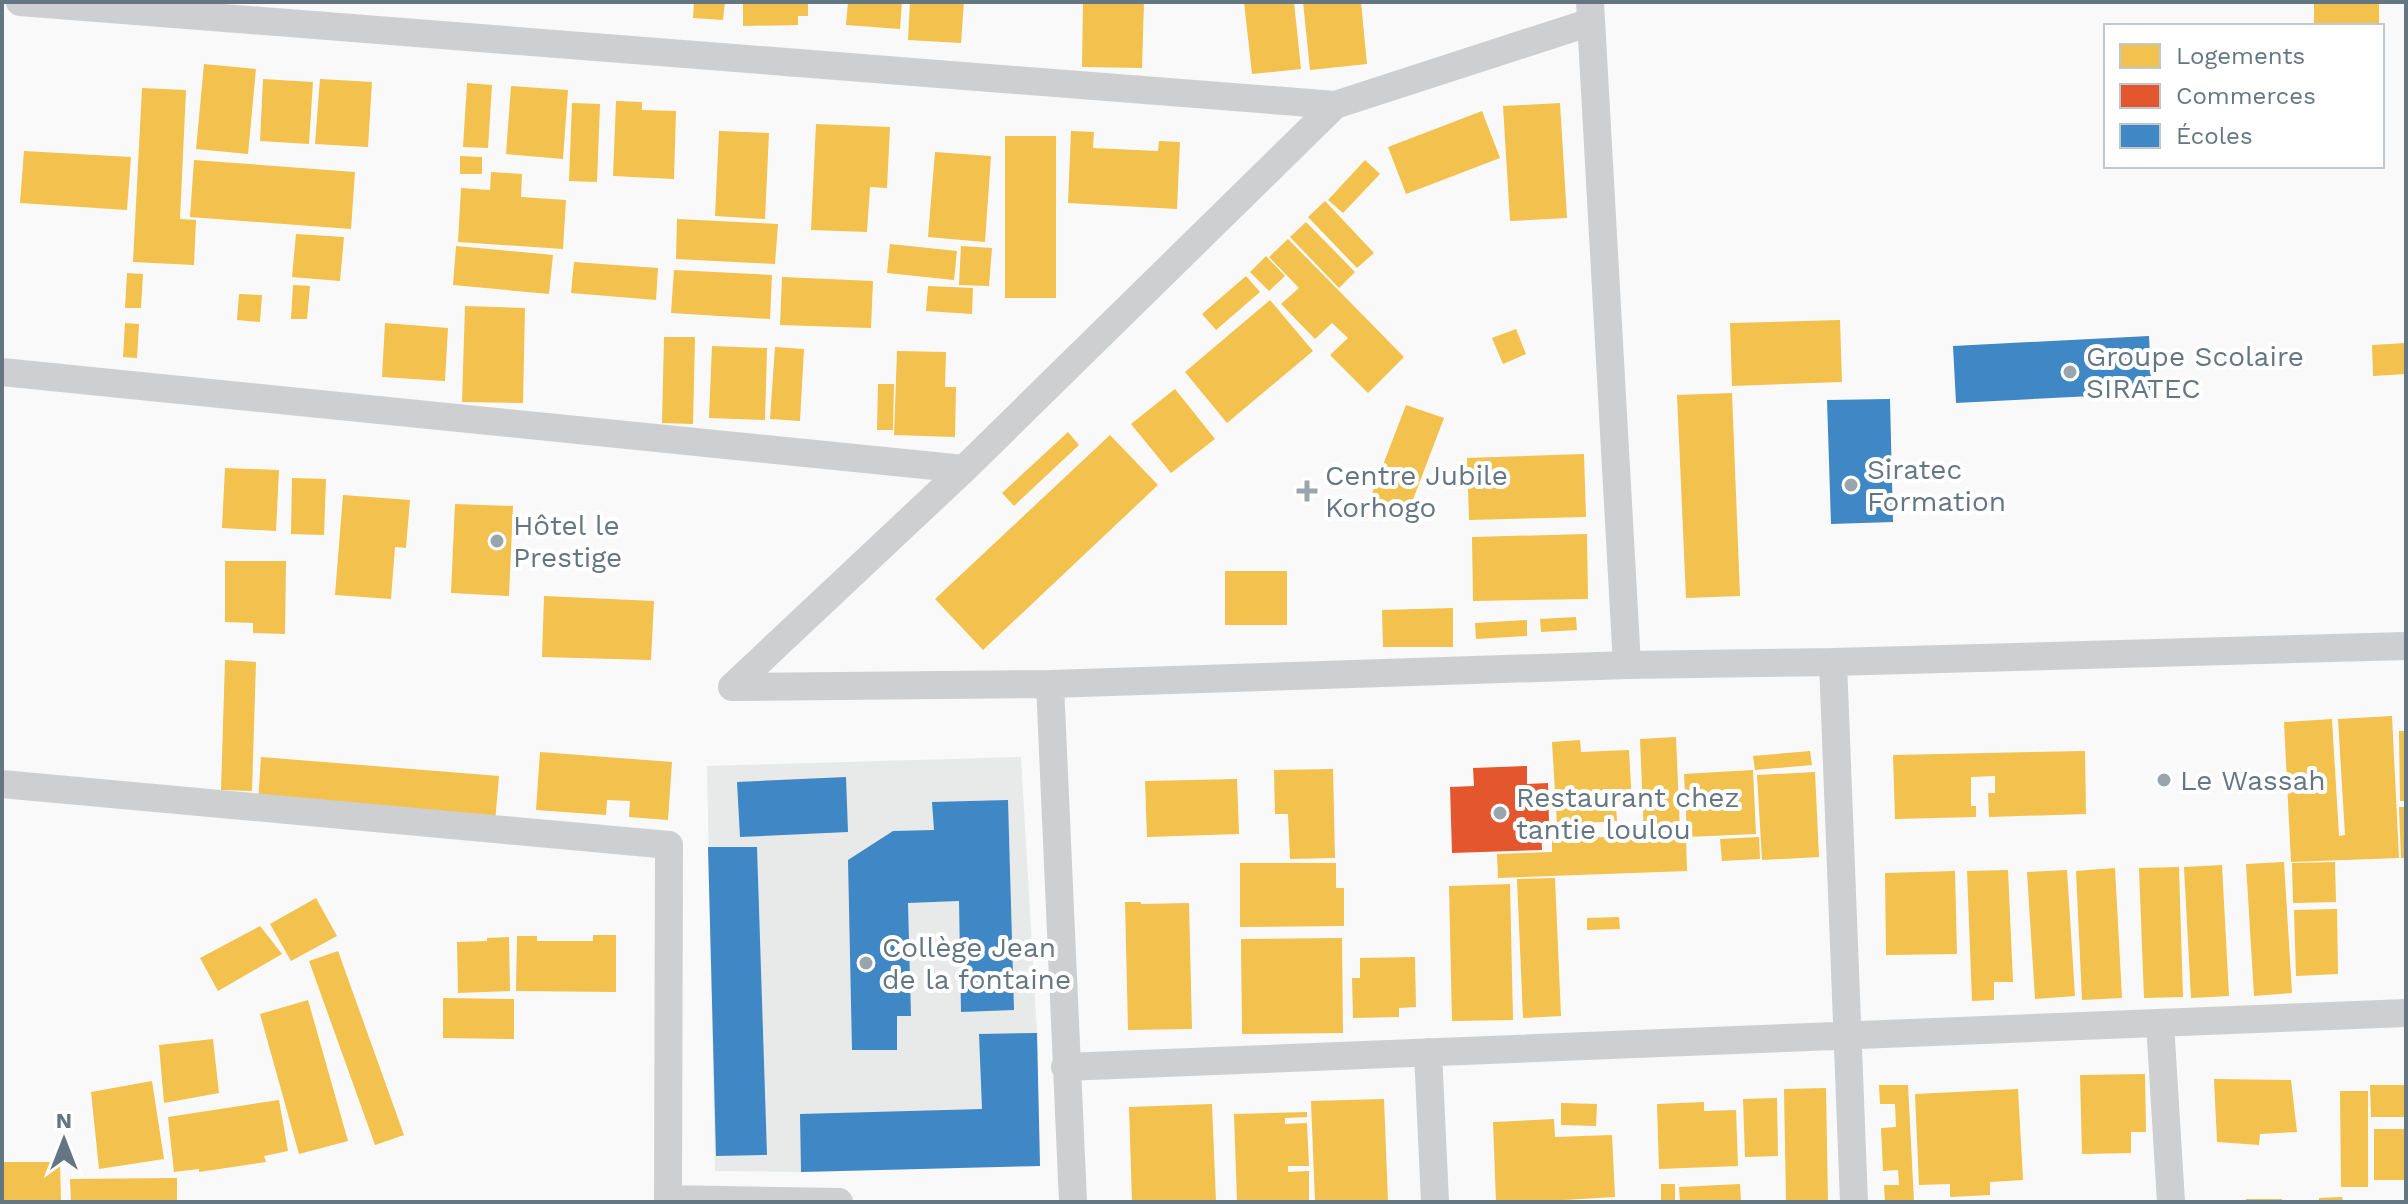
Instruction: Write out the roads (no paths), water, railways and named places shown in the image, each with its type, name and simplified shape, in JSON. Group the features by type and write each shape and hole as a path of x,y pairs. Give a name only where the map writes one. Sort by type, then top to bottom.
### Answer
{"street":[{"path":"20,2 1335,105 1591,12 1627,665"},
{"path":"1335,105 964,469 732,687 1050,684 1627,665 2406,646"},
{"path":"2,372 964,469"},
{"path":"1833,662 1854,1202"},
{"path":"1050,684 1073,1202"},
{"path":"2,784 669,845 668,1199 839,1202"},
{"path":"1065,1067 2406,1013"},
{"path":"2160,1023 2171,1202"},
{"path":"1428,1052 1435,1202"}],"place":[{"name":"Groupe Scolaire SIRATEC","path":"2070,372"},
{"name":"Siratec Formation","path":"1851,485"},
{"name":"Centre Jubile Korhogo","path":"1307,491"},
{"name":"Hôtel le Prestige","path":"497,541"},
{"name":"Le Wassah","path":"2164,780"},
{"name":"Restaurant chez tantie loulou","path":"1500,813"},
{"name":"Collège Jean de la fontaine","path":"866,963"}]}
